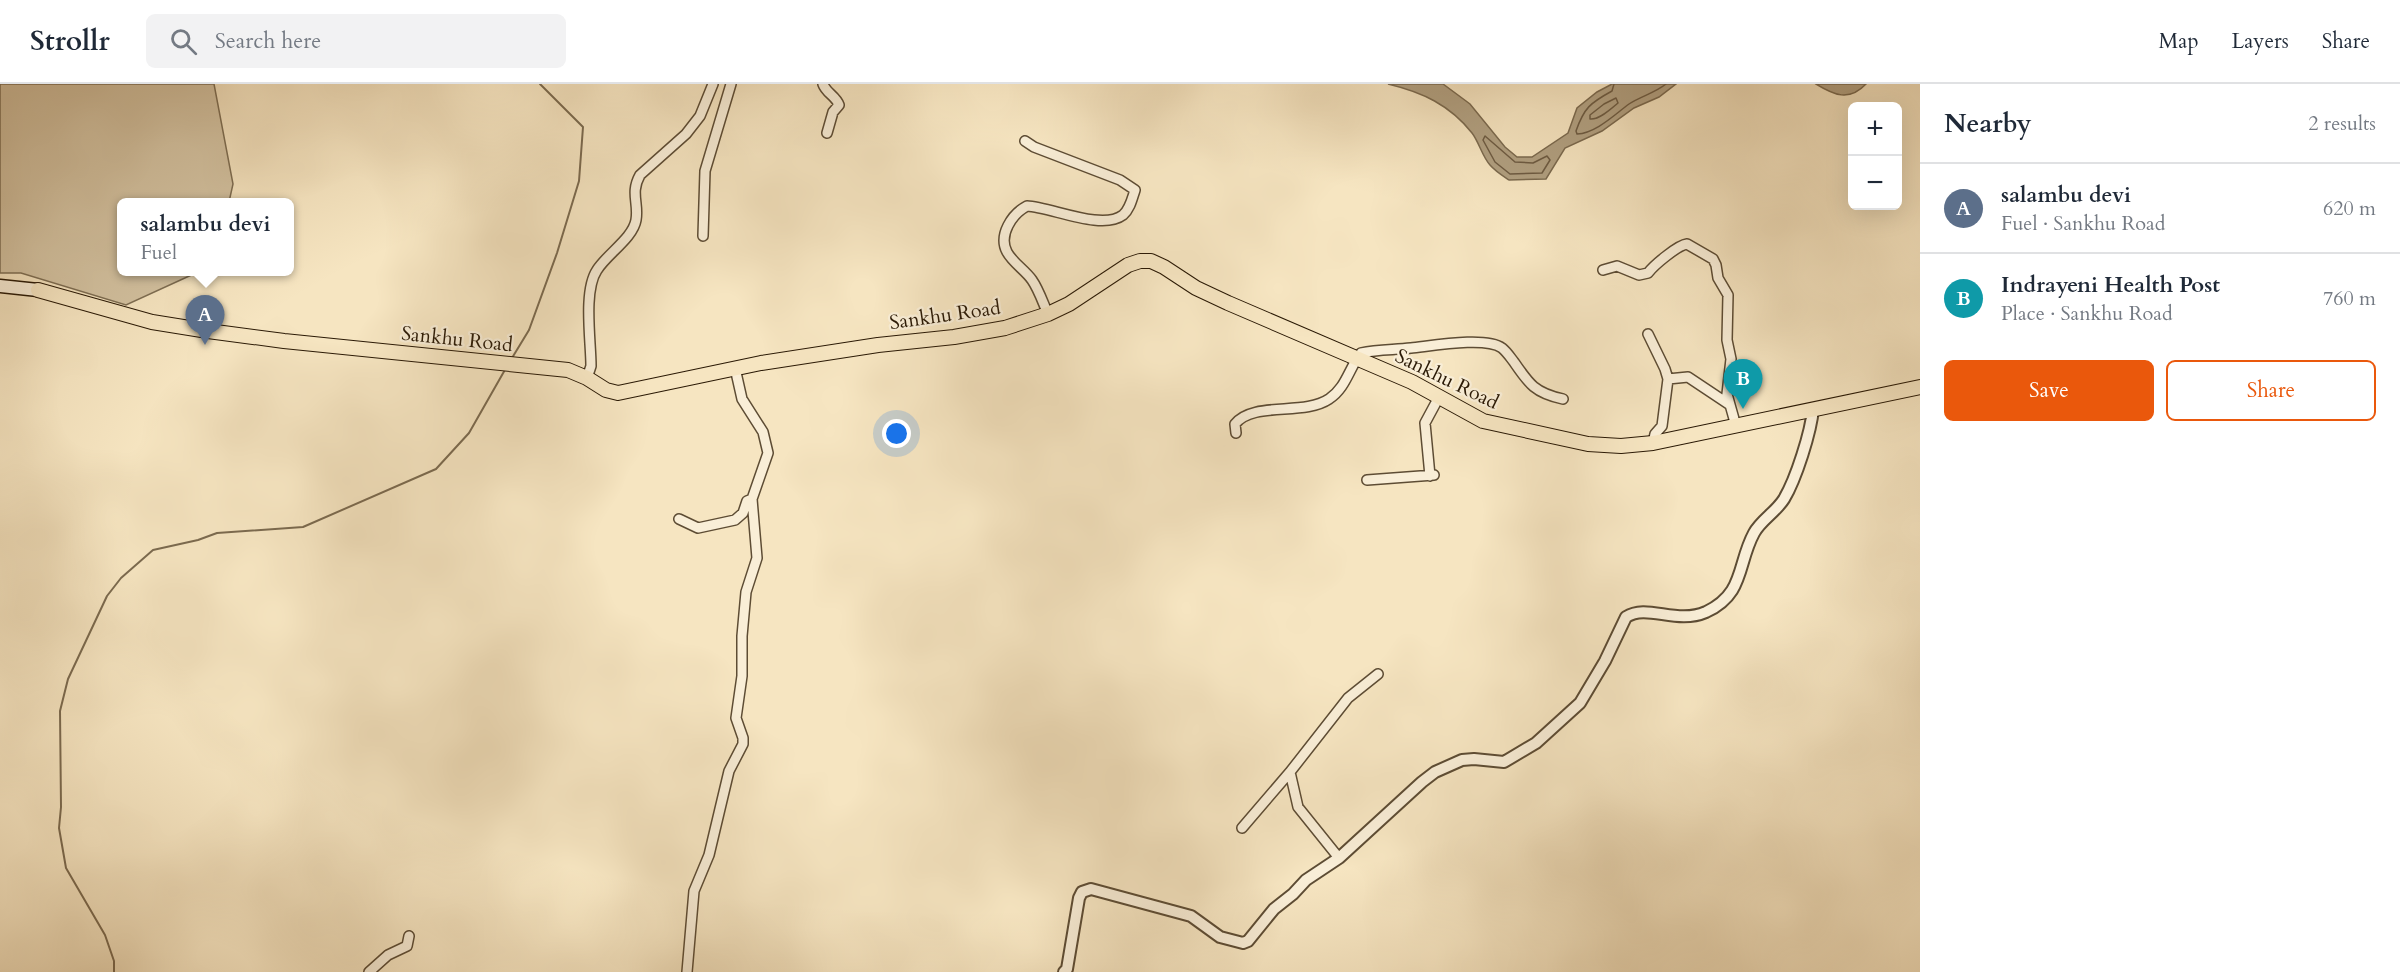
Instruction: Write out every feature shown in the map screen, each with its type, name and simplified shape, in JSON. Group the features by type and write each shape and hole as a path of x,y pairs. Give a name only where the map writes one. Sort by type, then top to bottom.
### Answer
{"main road":[{"name":"Sankhu Road","path":"38,290 152,322 284,341 568,370 606,390 618,393 735,368 878,345 985,332 1048,314 1069,304 1128,265 1140,261 1151,261 1218,298 1412,382 1471,416 1493,425 1526,429 1588,444 1621,446 1653,443 1920,387"},
{"path":"0,286 38,290"}],"street":[{"path":"587,378 591,366 590,292 595,272 610,252 627,237 636,220 634,196 635,184 639,175 686,134 700,116 713,84"},
{"path":"703,236 705,171 731,84"},
{"path":"823,84 825,89 837,99 839,105 833,112 827,133"},
{"path":"1025,141 1034,147 1120,180 1136,190 1129,209 1121,217 1100,220 1027,206 1019,210 1007,227 1004,242 1008,253 1033,281 1048,314"},
{"path":"1603,270 1617,266 1639,275 1648,273 1653,266 1674,252 1680,245 1687,243 1713,260 1716,264 1718,278 1728,295 1726,333 1731,359 1727,393 1736,426"},
{"path":"1648,334 1668,380 1662,426 1655,434 1653,443"},
{"path":"1236,433 1235,424 1240,418 1251,414 1314,405 1328,400 1339,391 1361,353 1383,349 1492,343 1505,350 1532,387 1543,394 1563,399"},
{"path":"687,972 694,891 709,855 729,771 743,744 736,718 742,676 742,636 746,592 757,558 752,499 767,461 767,445 756,418 742,399 735,368"},
{"path":"1668,380 1688,377 1730,405"},
{"path":"1367,480 1432,475 1425,423 1439,397"},
{"path":"1064,972 1067,969 1079,897 1082,892 1092,888 1191,916 1220,937 1243,943 1257,933 1274,909 1306,880 1339,858 1422,782 1436,772 1462,760 1504,762 1536,743 1580,703 1605,662 1626,617 1638,611 1680,618 1703,613 1723,602 1738,580 1754,534 1785,498 1811,429 1813,409"},
{"path":"680,519 698,528 735,520 740,516 747,501 752,499"},
{"path":"1242,828 1290,772 1348,698 1378,674"},
{"path":"1290,772 1298,807 1339,858"},
{"path":"369,972 388,955 407,946 410,936"}],"shaded area":[{"path":"0,84 214,84 233,184 230,198 117,198 117,276 189,276 126,305 21,273 0,273"}],"water":[{"path":"1388,84 1443,84 1470,104 1505,147 1517,157 1532,157 1568,133 1577,108 1597,92 1612,84 1676,84 1659,97 1634,108 1602,131 1565,148 1546,179 1509,180 1490,165 1472,133 1445,107 1412,91"},
{"path":"1816,84 1866,84 1854,93 1841,95"}],"waterway":[{"path":"512,358 529,330 557,253 579,181 583,127 540,84"},
{"path":"114,972 114,961 105,935 66,868 59,828 61,807 60,711 68,679 107,596 121,578 153,550 198,540 217,533 303,527 436,469 469,433 506,368"}],"place":[{"name":"salambu devi","path":"205,345"},
{"name":"Indrayeni Health Post","path":"1743,409"}]}
